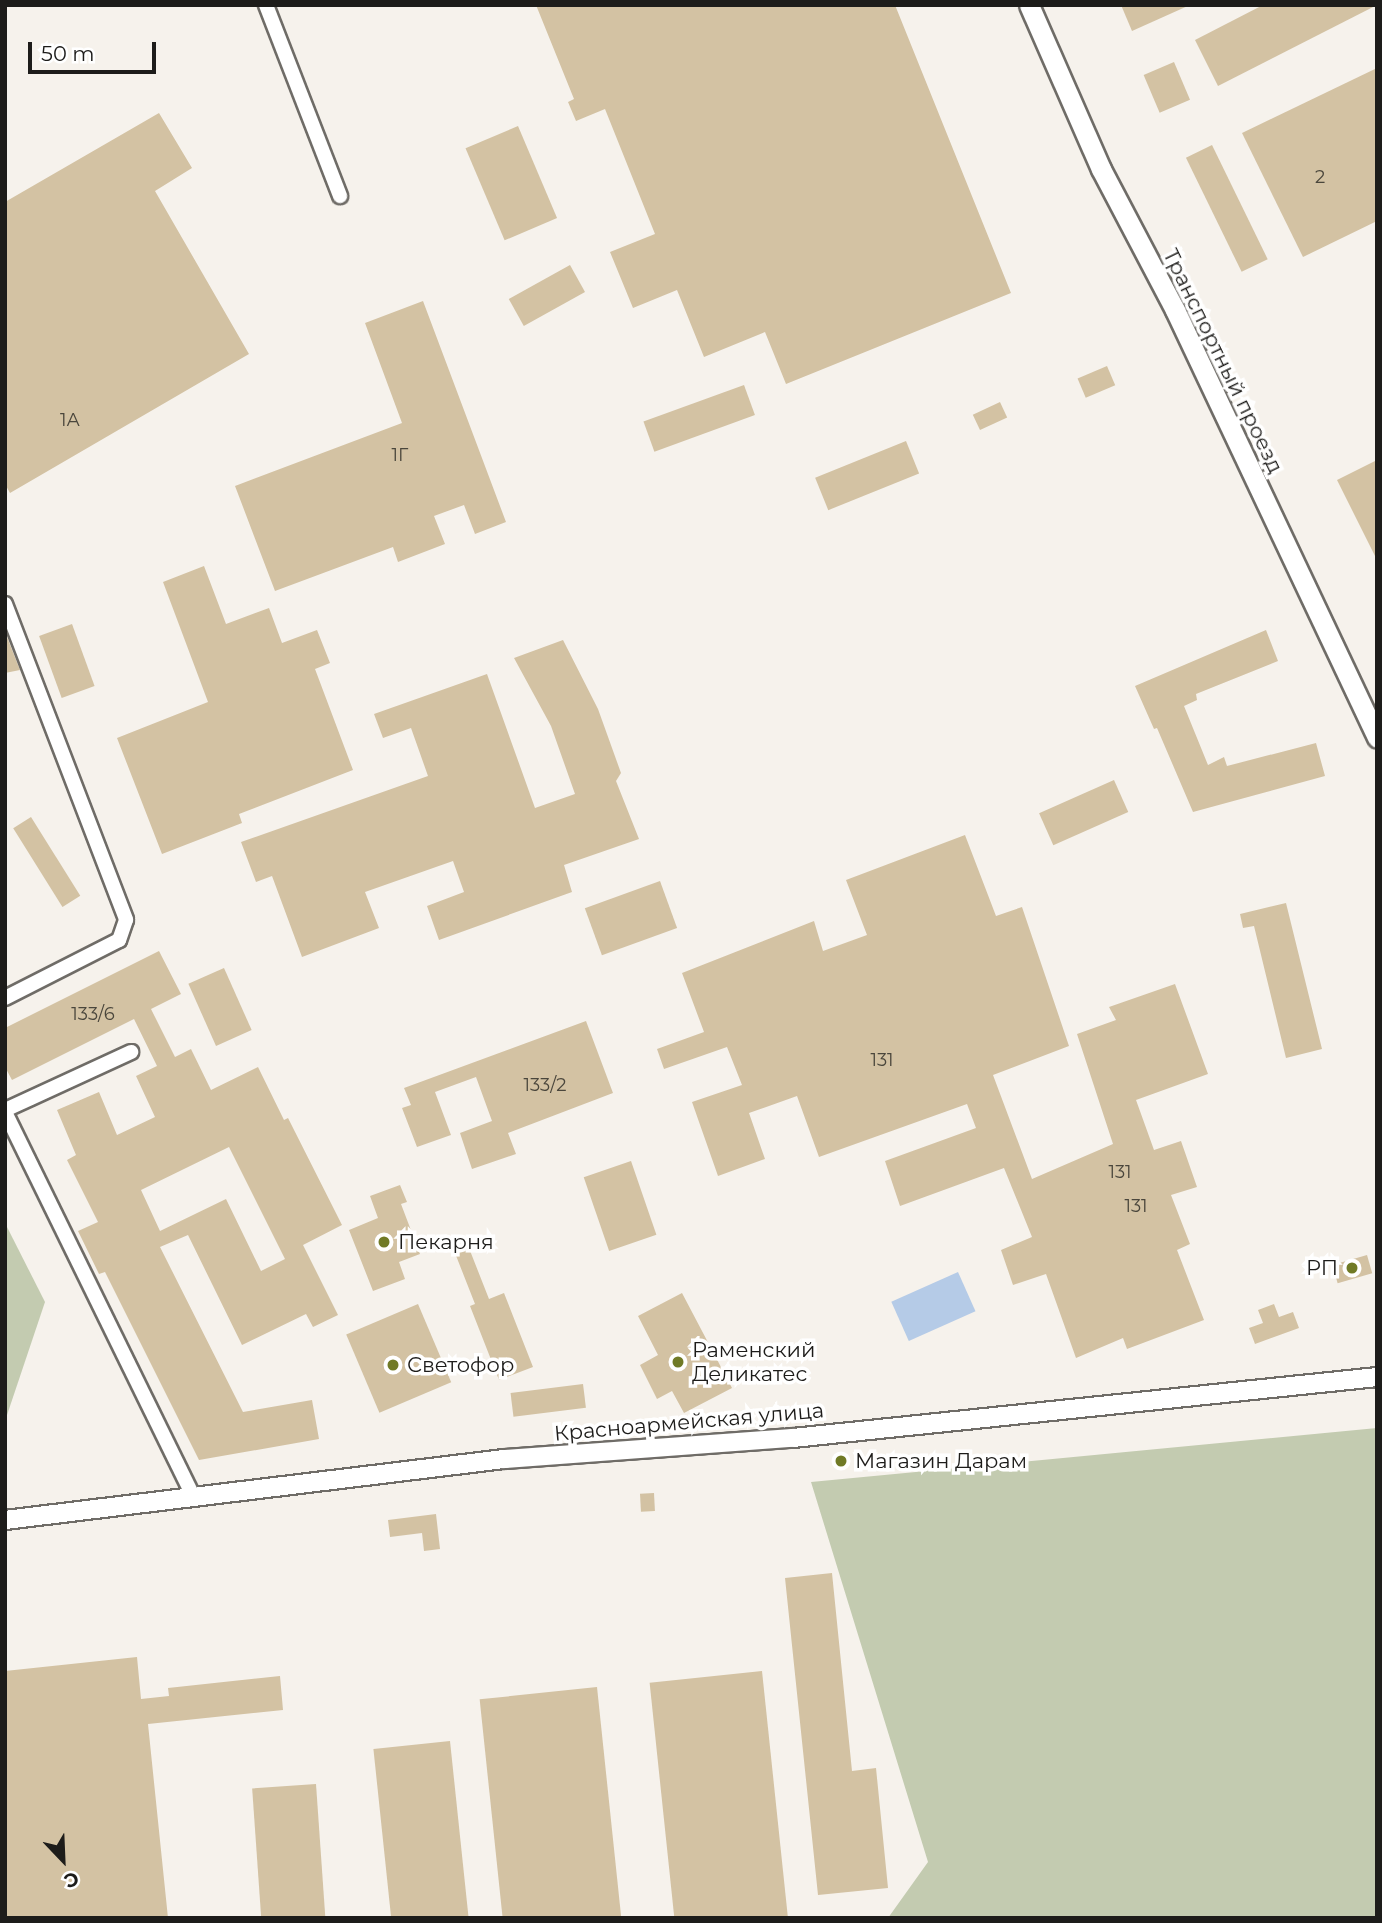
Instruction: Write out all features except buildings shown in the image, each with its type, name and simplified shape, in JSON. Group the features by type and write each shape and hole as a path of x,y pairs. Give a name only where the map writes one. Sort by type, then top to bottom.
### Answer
{"main road":[{"name":"Транспортный проезд","path":"1029,5 1101,169 1181,322 1377,738"}],"street":[{"path":"266,5 340,196"},
{"path":"5,604 126,920 119,940 5,998"},
{"path":"131,1052 5,1111 192,1495"},
{"name":"Красноармейская улица","path":"5,1520 192,1495 504,1459 793,1438 1377,1377"}],"green space":[{"path":"5,1223 45,1302 5,1421"},
{"path":"1377,1428 1377,1918 888,1918 928,1862 811,1482"}],"water":[{"path":"958,1272 975,1311 909,1341 891,1302"}],"place":[{"name":"Пекарня","path":"384,1242"},
{"name":"РП","path":"1352,1268"},
{"name":"Раменский Деликатес","path":"678,1362"},
{"name":"Светофор","path":"393,1365"},
{"name":"Магазин Дарам","path":"841,1461"}]}
